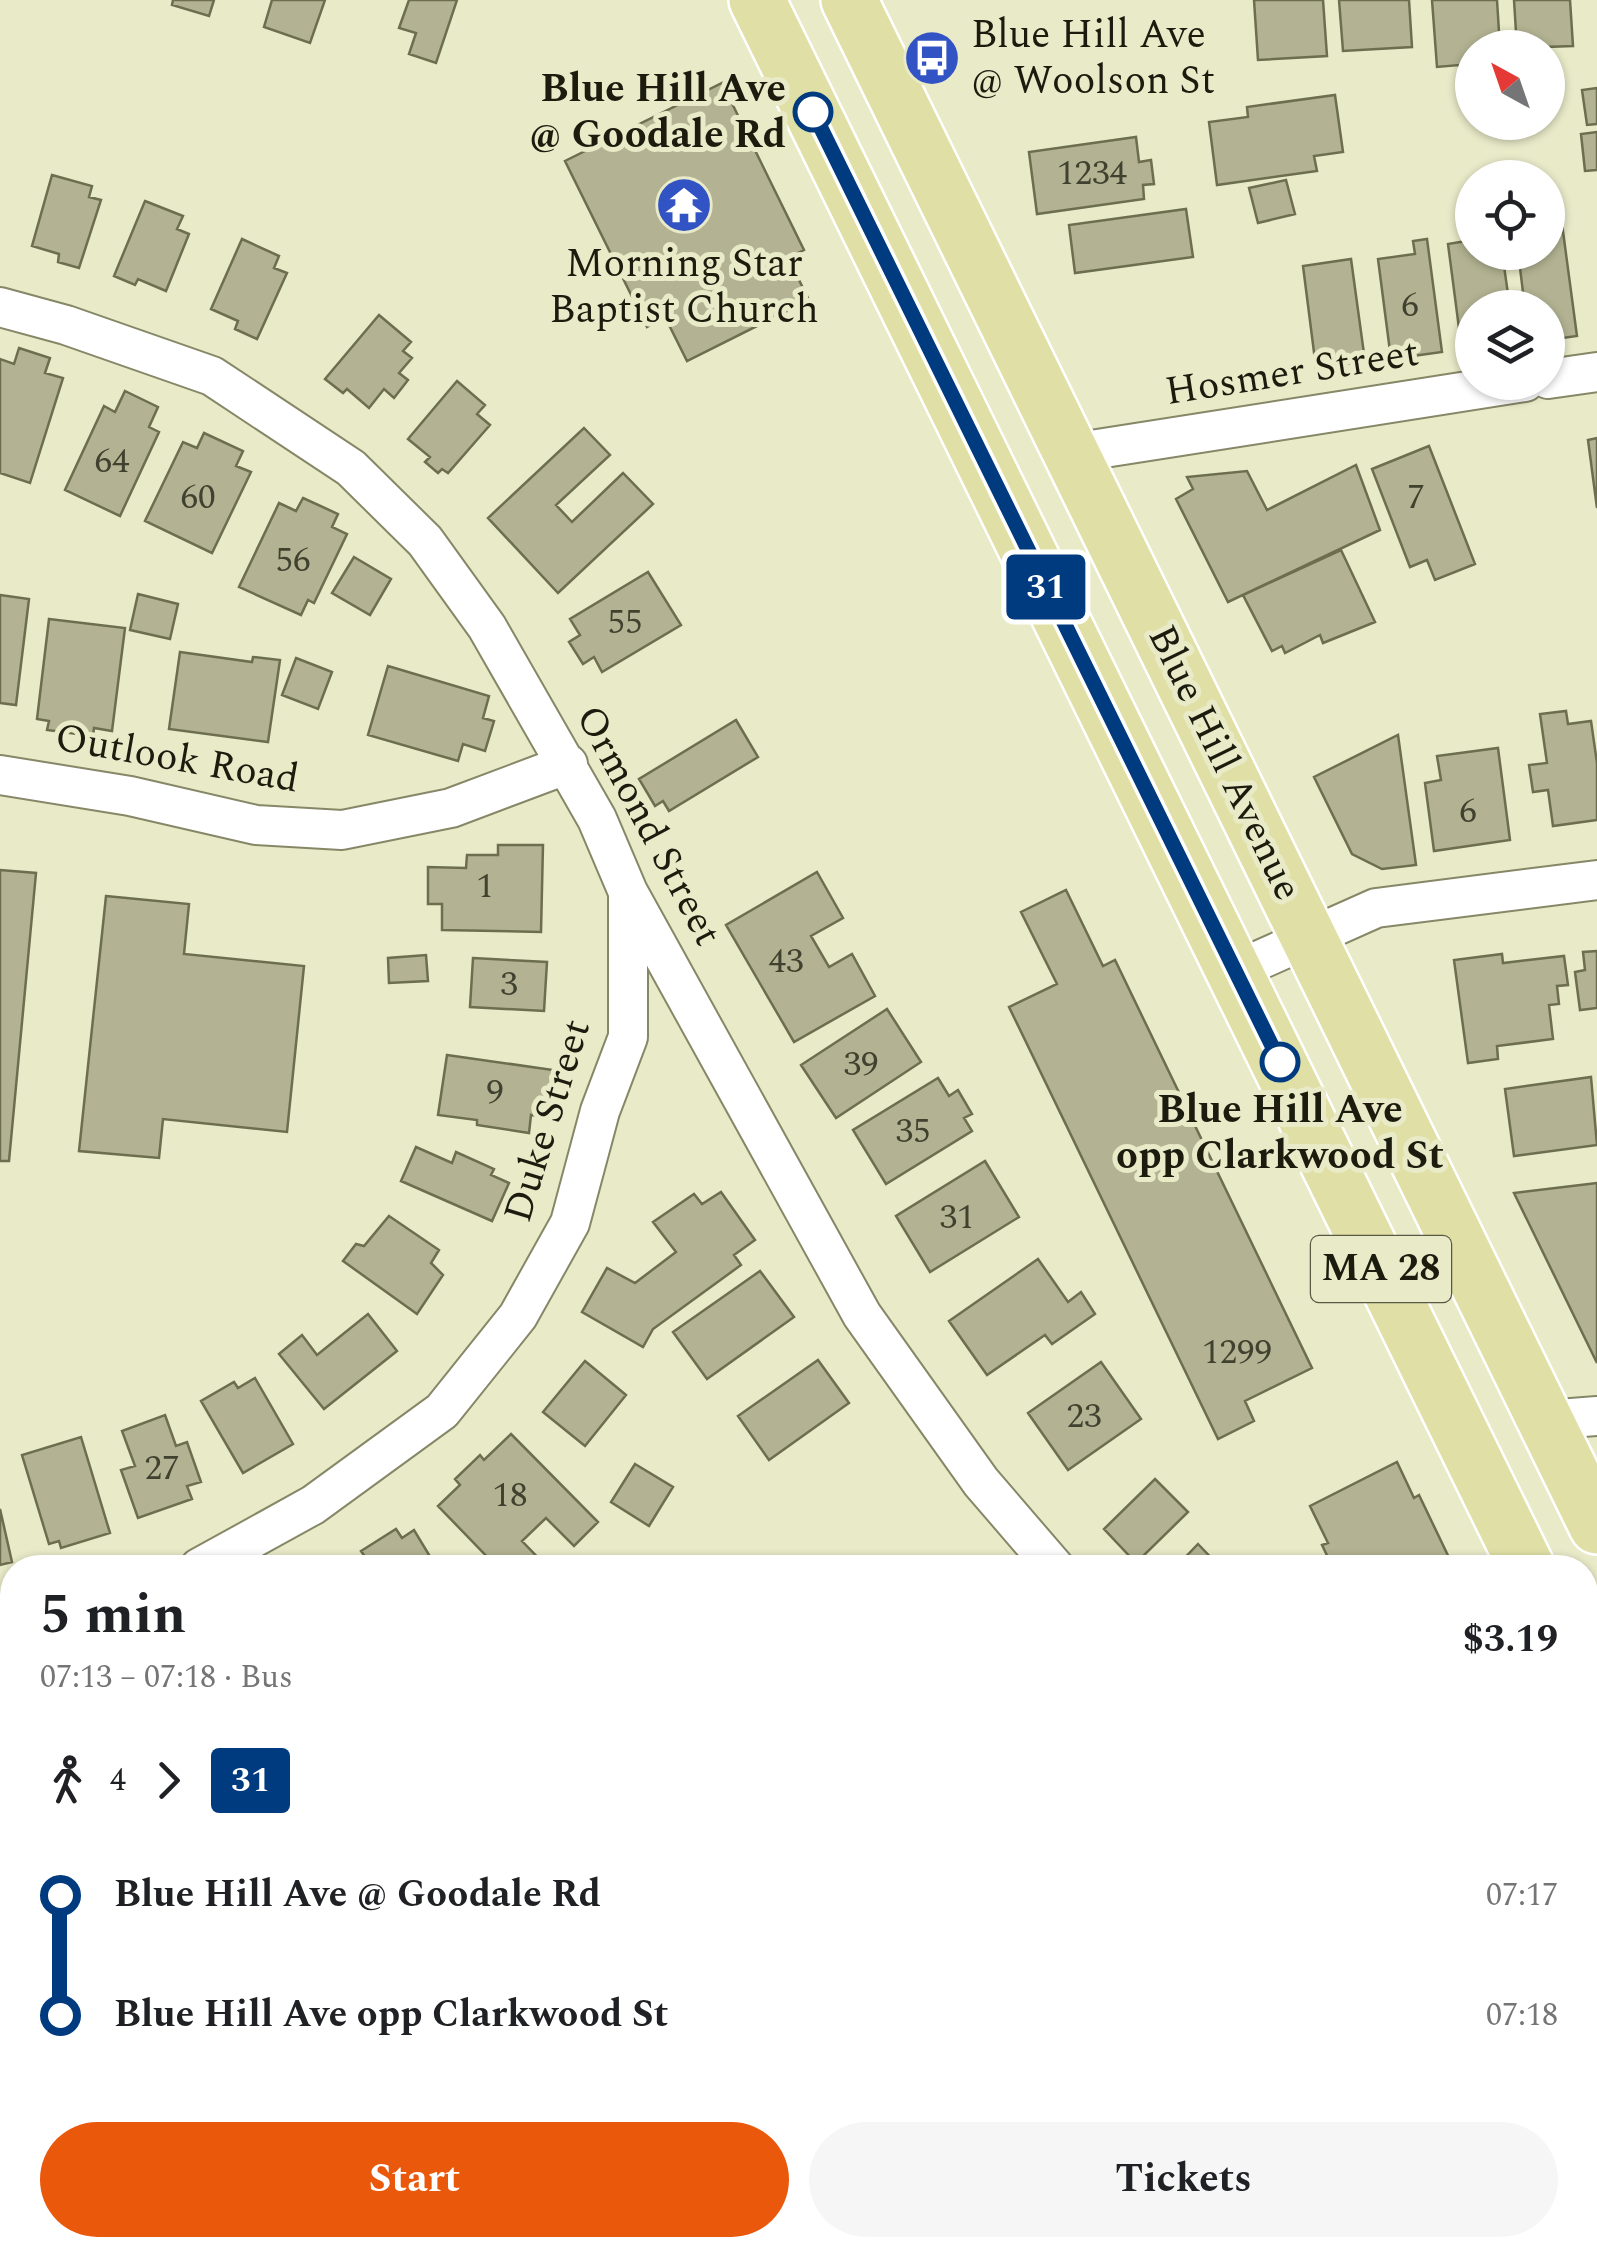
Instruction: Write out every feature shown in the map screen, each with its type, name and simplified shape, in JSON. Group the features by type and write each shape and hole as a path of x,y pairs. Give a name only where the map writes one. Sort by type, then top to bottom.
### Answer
{"highway":[{"name":"Blue Hill Avenue","path":"758,0 1522,1555"},
{"name":"Blue Hill Avenue","path":"849,0 1310,938 1571,1418 1597,1526"}],"street":[{"name":"Ormond Street","path":"0,307 66,325 212,376 352,468 425,541 487,627 568,764 598,819 628,892 862,1315 982,1482 1045,1555"},
{"path":"1565,377 1597,372"},
{"name":"Hosmer Street","path":"1072,453 1455,393"},
{"name":"Outlook Road","path":"0,775 130,796 256,826 342,830 451,808 568,764"},
{"path":"1235,971 1376,908 1597,880"},
{"name":"Duke Street","path":"222,1555 313,1505 442,1411 518,1316 570,1222 600,1111 628,1036 628,892"}],"building":[{"path":"173,0 214,0 209,16 172,5"},
{"path":"272,0 325,0 310,43 264,27"},
{"path":"409,0 457,0 436,63 409,54 416,33 399,28"},
{"path":"1254,0 1323,0 1327,56 1258,60"},
{"path":"1339,0 1409,0 1412,47 1343,51"},
{"path":"1432,0 1497,0 1499,30 1455,30 1455,65 1437,67"},
{"path":"1514,0 1570,0 1573,46 1565,46 1565,30 1516,30"},
{"name":"Morning Star Baptist Church","path":"722,83 804,250 788,258 809,300 687,361 665,317 647,327 565,161"},
{"path":"1597,88 1597,124 1587,125 1582,90"},
{"path":"1335,95 1343,152 1314,156 1317,171 1217,185 1209,122 1248,117 1247,107"},
{"path":"1597,132 1597,170 1585,171 1581,134"},
{"path":"1136,137 1139,162 1151,160 1154,184 1143,185 1144,199 1037,214 1029,152"},
{"path":"52,175 92,186 89,197 101,200 79,268 58,262 59,254 32,246"},
{"path":"1286,180 1295,214 1258,223 1249,188"},
{"path":"145,201 183,216 177,229 189,234 166,291 138,279 135,285 114,276"},
{"path":"1186,209 1193,257 1075,273 1069,225"},
{"path":"242,239 279,256 274,268 287,273 257,339 235,329 238,321 211,309"},
{"path":"1427,239 1442,352 1391,359 1378,259 1415,254 1413,241"},
{"path":"1455,243 1455,270 1505,270 1507,290 1455,290 1455,298 1448,244"},
{"path":"1565,246 1577,336 1565,338 1565,290 1523,290 1520,270 1565,270"},
{"path":"1351,259 1365,361 1316,368 1303,266"},
{"path":"379,315 411,342 403,351 412,358 399,373 408,380 394,398 384,389 369,408 347,389 343,393 325,379"},
{"path":"19,348 50,358 45,373 63,378 30,483 0,473 0,359 14,364"},
{"path":"457,381 485,405 477,414 490,425 448,473 442,469 438,473 425,462 430,457 408,439"},
{"path":"125,391 158,407 149,427 159,432 120,516 65,490 104,406 115,412"},
{"path":"584,428 610,455 556,505 572,522 623,473 653,504 558,593 488,518"},
{"path":"204,433 243,451 236,466 251,472 212,553 145,521 183,442 197,448"},
{"path":"1597,438 1597,508 1588,440"},
{"path":"1429,446 1475,564 1435,580 1427,560 1410,567 1372,469"},
{"path":"1356,465 1380,530 1228,602 1176,499 1193,489 1187,477 1247,471 1267,510"},
{"path":"303,498 338,514 332,527 347,534 314,603 308,600 301,615 239,587 279,503 296,511"},
{"path":"1341,550 1375,622 1323,643 1320,635 1285,653 1282,646 1272,651 1243,595"},
{"path":"354,557 391,579 370,615 332,593"},
{"path":"648,572 681,625 602,672 594,657 583,664 569,642 580,635 570,619"},
{"path":"138,594 178,604 170,639 130,630"},
{"path":"0,595 29,599 16,705 0,703"},
{"path":"49,619 125,628 112,731 94,728 93,736 47,730 49,721 37,719"},
{"path":"180,652 252,662 253,657 280,660 268,742 169,729"},
{"path":"296,658 332,672 318,709 282,695"},
{"path":"388,666 489,696 483,718 494,721 485,751 463,744 458,761 368,735"},
{"path":"1566,711 1568,724 1591,721 1597,763 1597,820 1553,826 1548,790 1533,792 1529,765 1547,763 1540,714"},
{"path":"736,720 758,757 669,811 663,801 655,806 639,779"},
{"path":"1398,735 1416,865 1382,869 1352,854 1314,777"},
{"path":"1498,748 1510,840 1434,851 1425,783 1441,780 1437,756"},
{"path":"498,845 543,845 541,932 442,930 442,904 428,904 428,867 466,868 467,855 498,855"},
{"path":"0,870 36,873 9,1161 0,1161"},
{"path":"817,872 843,918 811,936 829,967 852,954 875,996 794,1042 726,925"},
{"path":"1066,890 1103,966 1115,960 1312,1368 1245,1401 1254,1421 1218,1439 1009,1007 1057,984 1021,912"},
{"path":"106,896 189,904 184,954 304,966 287,1132 163,1119 159,1158 79,1151"},
{"path":"1597,951 1597,1008 1580,1010 1575,972 1585,970 1583,952"},
{"path":"1502,954 1503,963 1564,956 1568,985 1557,986 1559,1004 1549,1005 1553,1039 1497,1046 1498,1059 1468,1063 1454,960"},
{"path":"426,955 428,981 389,983 388,958"},
{"path":"473,958 547,962 544,1011 470,1007"},
{"path":"887,1009 921,1062 836,1118 801,1065"},
{"path":"447,1055 553,1070 546,1117 531,1115 529,1133 438,1115"},
{"path":"1591,1077 1597,1145 1514,1156 1505,1089"},
{"path":"938,1078 949,1096 958,1090 972,1114 964,1118 972,1131 886,1184 853,1130"},
{"path":"416,1147 452,1163 456,1152 494,1169 491,1175 509,1183 492,1221 401,1181"},
{"path":"985,1161 1019,1217 930,1272 896,1216"},
{"path":"1597,1183 1597,1363 1514,1193"},
{"path":"721,1192 755,1240 734,1255 741,1265 653,1329 643,1347 582,1312 607,1268 635,1283 676,1252 653,1222 694,1194 702,1204"},
{"path":"389,1216 439,1250 431,1263 443,1275 417,1314 343,1261 356,1244 364,1246"},
{"path":"1038,1259 1068,1302 1081,1292 1095,1314 1052,1344 1045,1335 987,1375 949,1321"},
{"path":"760,1271 794,1317 707,1379 673,1332"},
{"path":"368,1314 397,1351 324,1409 279,1354 302,1335 317,1355"},
{"path":"818,1360 849,1403 769,1460 738,1416"},
{"path":"585,1361 626,1395 585,1446 543,1412"},
{"path":"1101,1362 1141,1419 1068,1470 1028,1413"},
{"path":"255,1378 293,1444 243,1473 201,1401 234,1382 238,1388"},
{"path":"165,1415 176,1446 187,1442 201,1482 187,1486 192,1499 138,1518 121,1470 135,1466 122,1431"},
{"path":"511,1434 598,1522 574,1546 546,1518 522,1541 535,1555 485,1555 438,1506 460,1485 455,1479 480,1455 484,1460"},
{"path":"81,1437 110,1533 61,1548 59,1541 49,1544 22,1455"},
{"path":"1397,1462 1414,1498 1419,1495 1448,1555 1327,1555 1322,1545 1328,1543 1310,1506"},
{"path":"635,1464 673,1487 649,1526 611,1502"},
{"path":"1155,1479 1188,1512 1144,1555 1128,1555 1104,1529"},
{"path":"0,1509 10,1555 0,1555"},
{"path":"396,1529 402,1538 414,1530 429,1555 364,1555 361,1551"},
{"path":"1198,1544 1209,1555 1187,1555"}],"bus line":[{"name":"31","path":"813,112 1280,1062"}],"place":[{"name":"Blue Hill Ave @ Woolson St","path":"932,58"},
{"name":"Blue Hill Ave @ Goodale Rd","path":"813,112"},
{"name":"Morning Star Baptist Church","path":"684,205"},
{"name":"Blue Hill Ave opp Clarkwood St","path":"1280,1062"}]}
